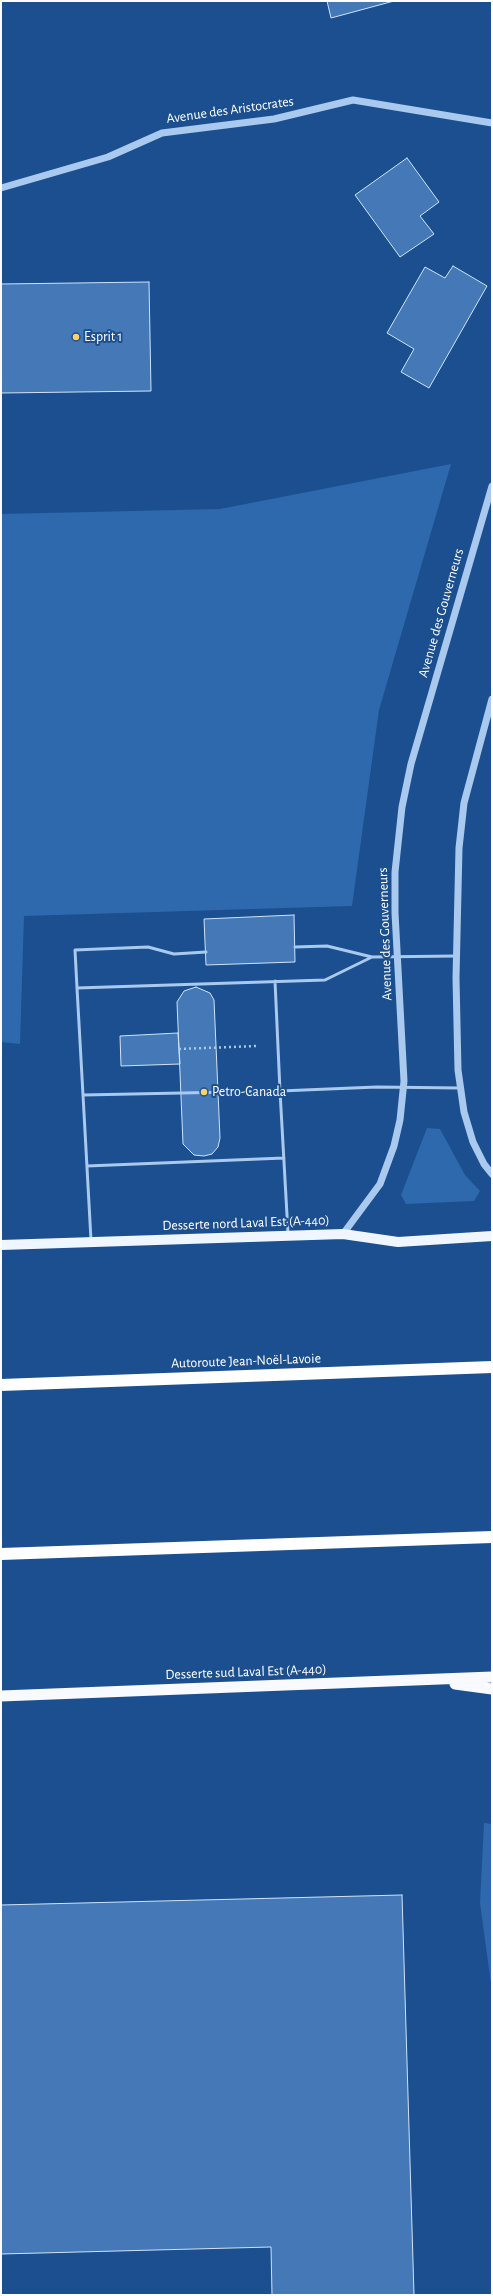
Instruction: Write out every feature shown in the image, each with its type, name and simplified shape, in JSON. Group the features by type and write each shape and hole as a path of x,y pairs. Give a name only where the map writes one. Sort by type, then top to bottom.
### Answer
{"highway":[{"name":"Autoroute Jean-Noël-Lavoie","path":"1,1385 492,1367"},
{"path":"1,1554 492,1537"},
{"name":"Desserte sud Laval Est (A-440)","path":"1,1696 492,1677"},
{"path":"423,1680 492,1689"}],"main road":[{"name":"Desserte nord Laval Est (A-440)","path":"1,1245 343,1234 398,1242 492,1236"}],"street":[{"name":"Avenue des Aristocrates","path":"1,188 108,157 162,133 274,119 353,100 492,123"},
{"name":"Avenue des Gouverneurs","path":"343,1234 380,1184 388,1165 400,1120 404,1088 398,956 394,914 395,872 402,806 411,764 492,486"},
{"path":"492,699 464,803 459,848 456,956 458,1070 464,1112 473,1142 484,1164 492,1174"}],"lane":[{"path":"295,947 326,946 372,957 456,956"},
{"path":"91,1242 75,950 148,947 174,954 206,952"},
{"path":"77,988 325,980 372,957"},
{"path":"275,981 288,1236"},
{"path":"83,1095 461,1088"},
{"path":"87,1166 284,1158"}],"path":[{"path":"180,1048 278,1046"}],"shaded area":[{"path":"451,464 379,710 352,906 24,916 20,1044 1,1042 1,514 220,509"},
{"path":"427,1128 440,1129 465,1175 480,1191 474,1201 406,1204 401,1195"},
{"path":"484,1823 492,1824 492,1991 480,1903"}],"building":[{"path":"327,1 394,1 331,18"},
{"path":"407,158 439,202 420,216 434,234 400,257 355,195"},
{"path":"453,266 487,286 429,388 401,372 414,349 387,333 425,267 445,278"},
{"name":"Esprit 1","path":"149,282 151,391 1,393 1,284"},
{"path":"294,915 295,962 206,965 204,919"},
{"path":"196,987 210,993 214,1000 220,1138 218,1147 212,1154 204,1156 194,1155 183,1144 177,1002 184,991"},
{"path":"178,1033 180,1064 121,1066 120,1036"},
{"path":"402,1895 414,2295 272,2295 271,2247 1,2254 1,1905"}],"place":[{"name":"Esprit 1","path":"76,337"},
{"name":"Petro-Canada","path":"204,1092"}]}
